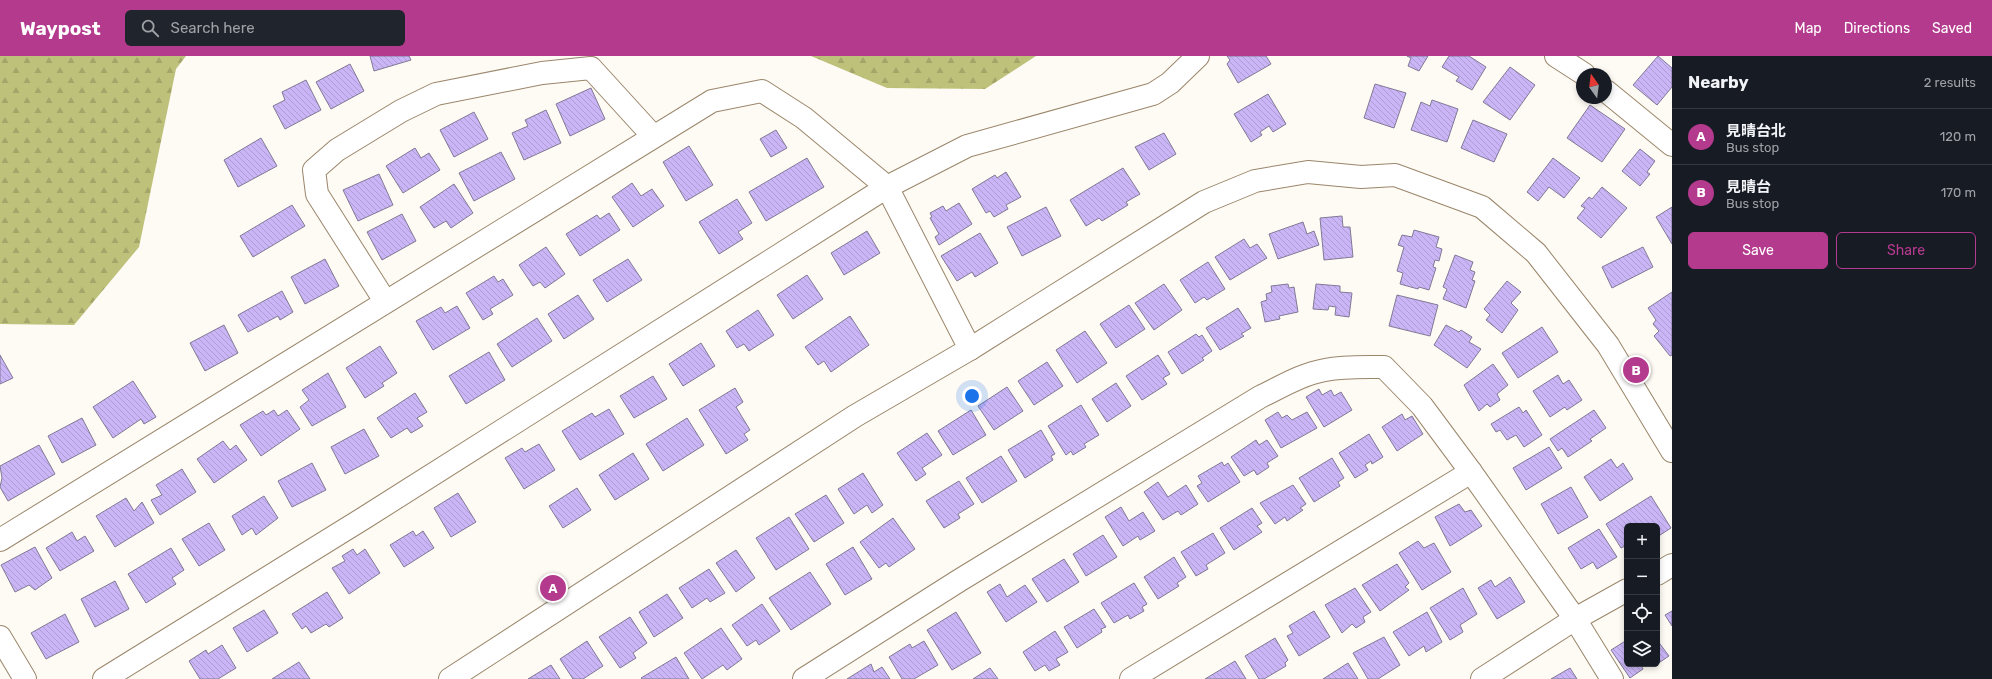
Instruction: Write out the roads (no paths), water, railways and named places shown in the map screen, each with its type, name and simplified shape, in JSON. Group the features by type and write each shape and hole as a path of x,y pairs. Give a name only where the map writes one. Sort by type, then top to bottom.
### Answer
{"street":[{"path":"104,679 377,509 887,187 967,146 1153,94 1170,82 1198,56"},
{"path":"1556,56 1576,69"},
{"path":"385,301 317,194 314,170 337,150 401,111 436,94 542,73 591,68 653,136"},
{"path":"0,540 385,301 712,101 762,91 804,118 887,187 970,349"},
{"path":"1612,96 1672,145"},
{"path":"450,679 855,416 970,349 1204,202 1255,181 1308,172 1361,177 1395,175 1482,207 1536,253 1608,345 1672,451"},
{"path":"804,679 960,580 1260,397 1302,376 1326,370 1355,367 1384,367 1422,406 1471,472 1575,619 1612,679"},
{"path":"1131,679 1471,472"},
{"path":"1660,572 1672,565"},
{"path":"1482,679 1575,619 1624,592"},
{"path":"0,637 25,679"}],"place":[{"name":"見晴台","path":"1636,370"},
{"name":"見晴台北","path":"553,588"}]}
